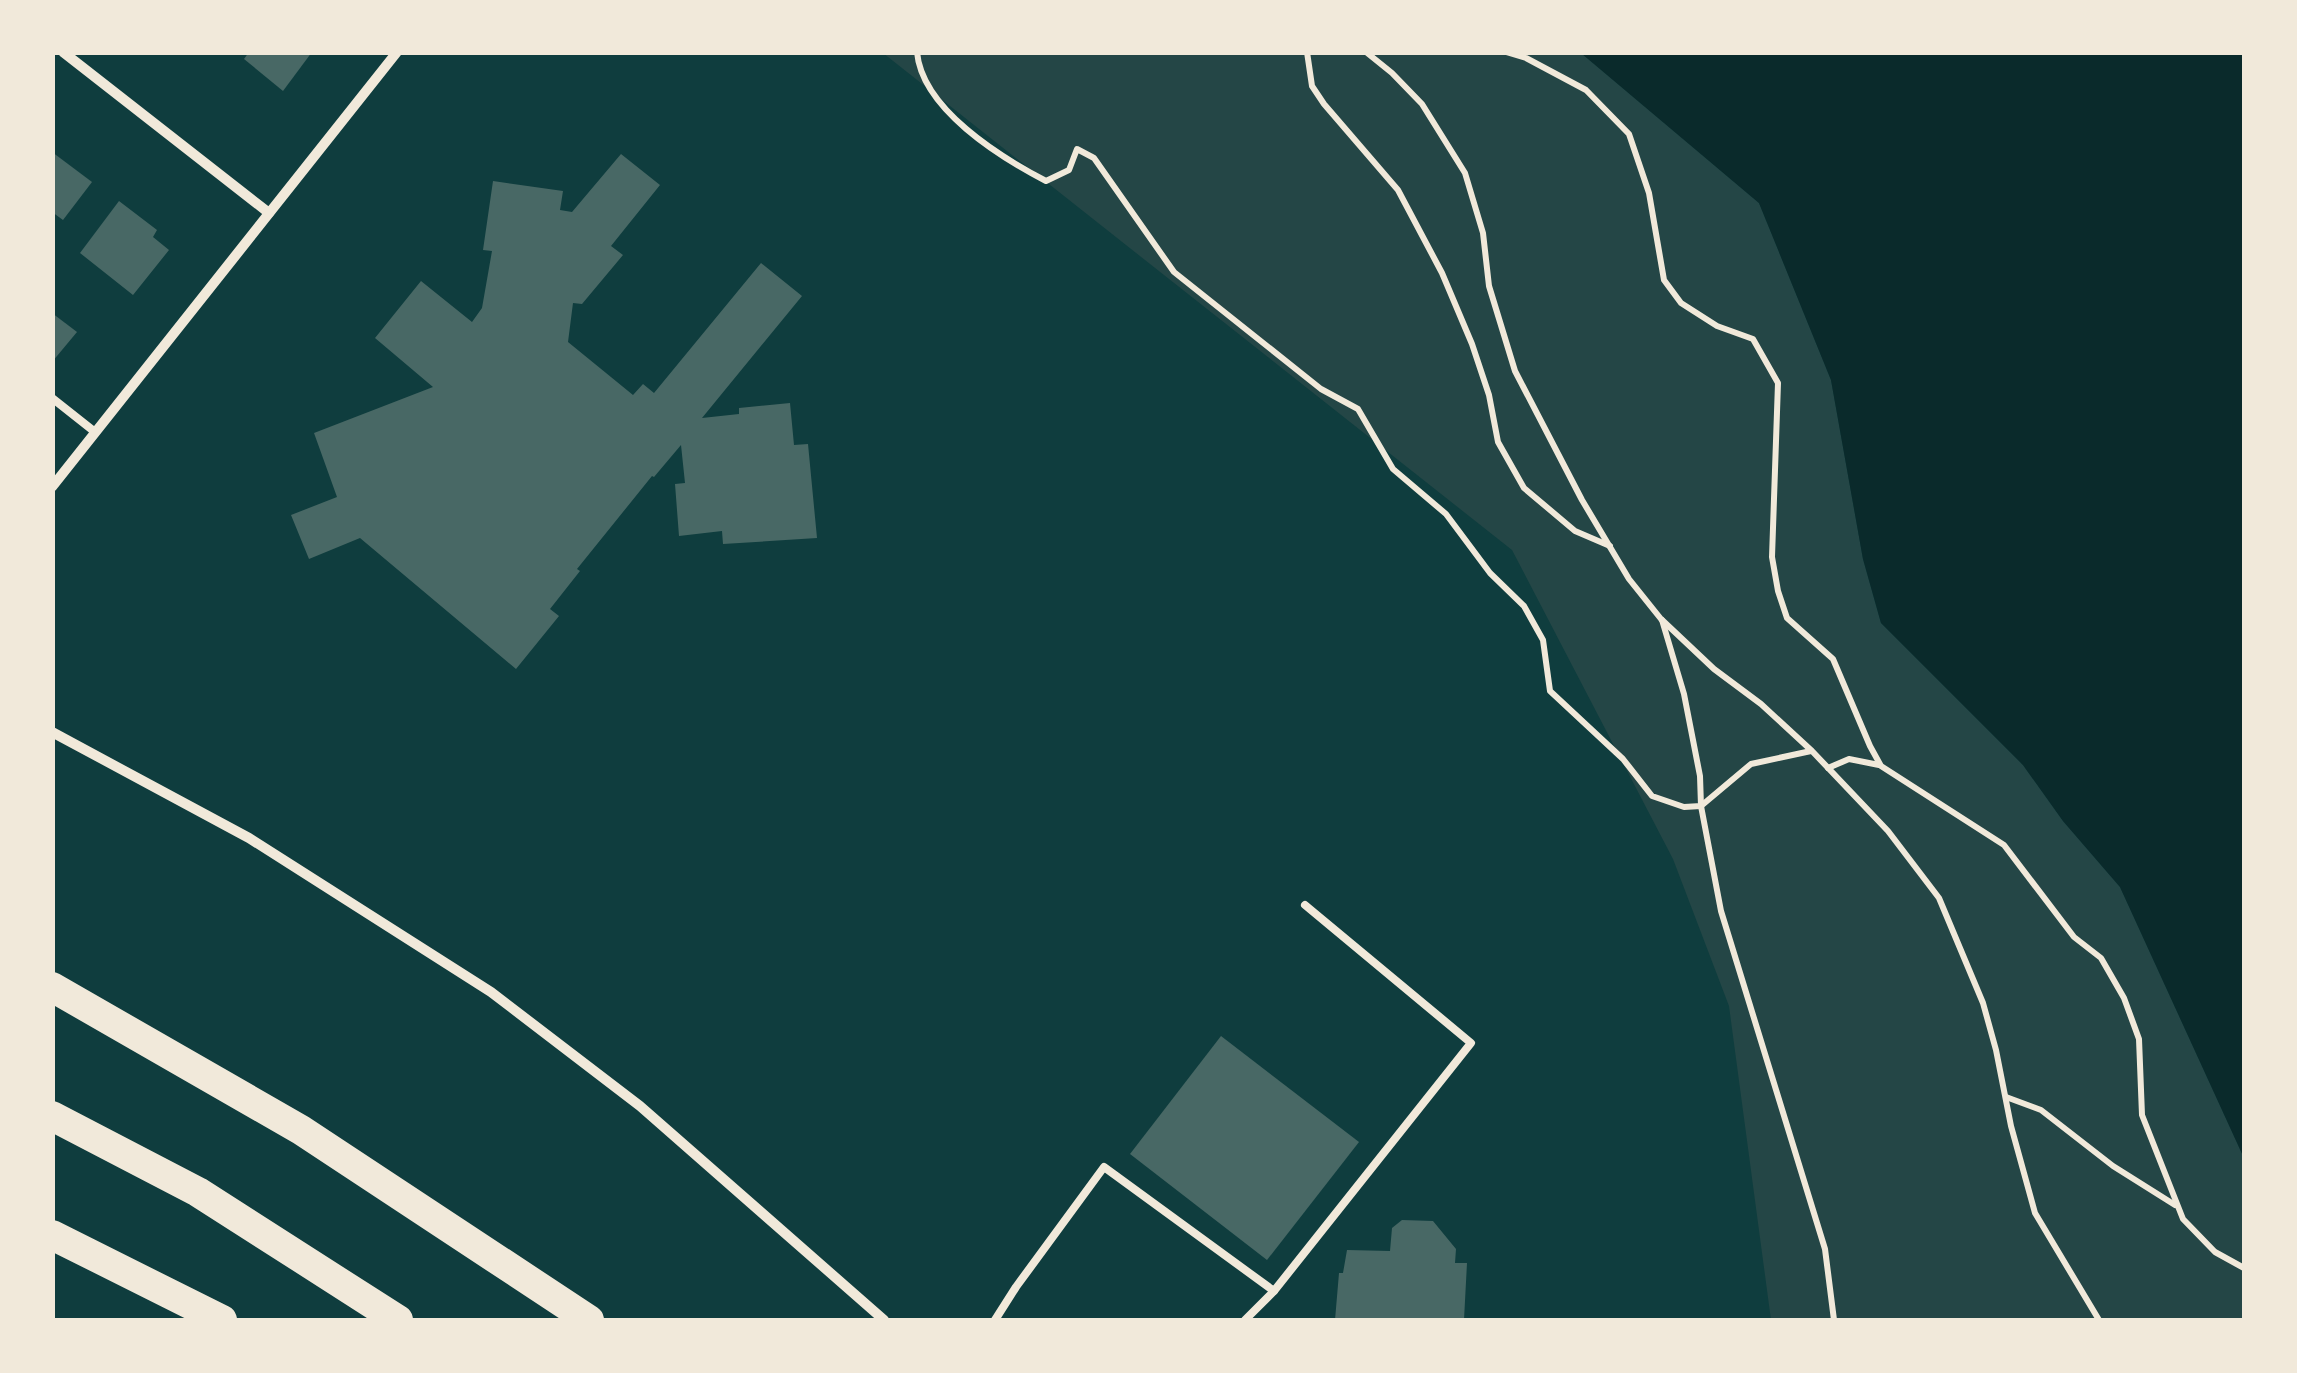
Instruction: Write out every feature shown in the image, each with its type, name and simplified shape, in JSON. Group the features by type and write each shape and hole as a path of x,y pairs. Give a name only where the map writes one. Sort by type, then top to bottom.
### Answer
{"highway":[{"path":"52,987 301,1130 589,1320"},
{"path":"52,1116 198,1192 398,1320"},
{"path":"52,1235 222,1320"}],"street":[{"path":"64,52 268,213"},
{"path":"52,487 397,52"},
{"path":"52,732 249,838 491,992 640,1106 884,1320"}],"lane":[{"path":"52,398 95,432"},
{"path":"1245,1320 1274,1291 1470,1044 1304,905"},
{"path":"994,1320 1104,1166 1274,1291"}],"path":[{"path":"917,52 918,64 942,108 1006,160 1046,181 1069,170 1078,148 1094,158 1174,272 1321,389 1358,409 1393,469 1446,514 1490,573 1524,606 1542,640 1550,691 1623,759 1652,796 1684,807 1701,806 1750,764 1812,751"},
{"path":"1307,52 1312,86 1398,190 1442,272 1472,344 1498,442 1524,488 1575,530 1610,546"},
{"path":"1506,52 1526,58 1586,90 1629,134 1649,192 1664,280 1681,303 1717,326 1754,339 1778,383 1772,558 1778,591 1787,618 1833,659 1881,766"},
{"path":"1366,53 1422,104 1465,173 1483,233 1489,286 1515,371 1582,500 1629,579 1661,619 1714,670 1761,704 1812,751 1888,831 1939,898 1983,1003 2035,1213 2100,1320"},
{"path":"1661,619 1684,694 1721,912 1825,1249 1834,1320"},
{"path":"1828,768 1849,758 1881,766 2004,846 2074,938 2101,958 2124,998 2139,1039 2142,1115 2182,1219 2216,1252 2244,1268"},
{"path":"2005,1096 2042,1110 2113,1166 2178,1207"}],"shaded area":[{"path":"883,53 1581,53 1759,203 1831,380 1863,559 1881,623 2023,765 2063,821 2120,887 2244,1158 2244,1320 1771,1320 1729,1006 1673,859 1512,550"},
{"path":"1581,53 2244,53 2244,1158 2120,887 2063,821 2023,765 1881,623 1863,559 1831,380 1759,203"}],"building":[{"path":"249,52 312,52 283,91 244,59"},
{"path":"52,152 92,182 63,220 52,212"},
{"path":"621,154 660,185 611,246 623,255 582,304 573,303 568,342 633,395 643,384 654,393 761,263 802,296 702,418 739,414 739,408 790,403 794,445 808,444 817,538 723,544 722,531 679,536 675,484 685,483 681,445 577,569 580,571 550,609 559,616 516,669 360,538 309,559 291,515 337,497 314,433 433,387 375,338 421,281 472,322 482,308 492,251 483,250 493,181 563,191 560,210 572,212"},
{"path":"119,201 157,230 153,237 169,250 133,295 80,253"},
{"path":"52,313 77,332 52,362"},
{"path":"1221,1036 1359,1142 1267,1260 1130,1154"},
{"path":"1402,1220 1433,1221 1456,1249 1455,1263 1467,1263 1464,1320 1335,1320 1339,1273 1343,1273 1347,1250 1390,1251 1392,1228"}]}
